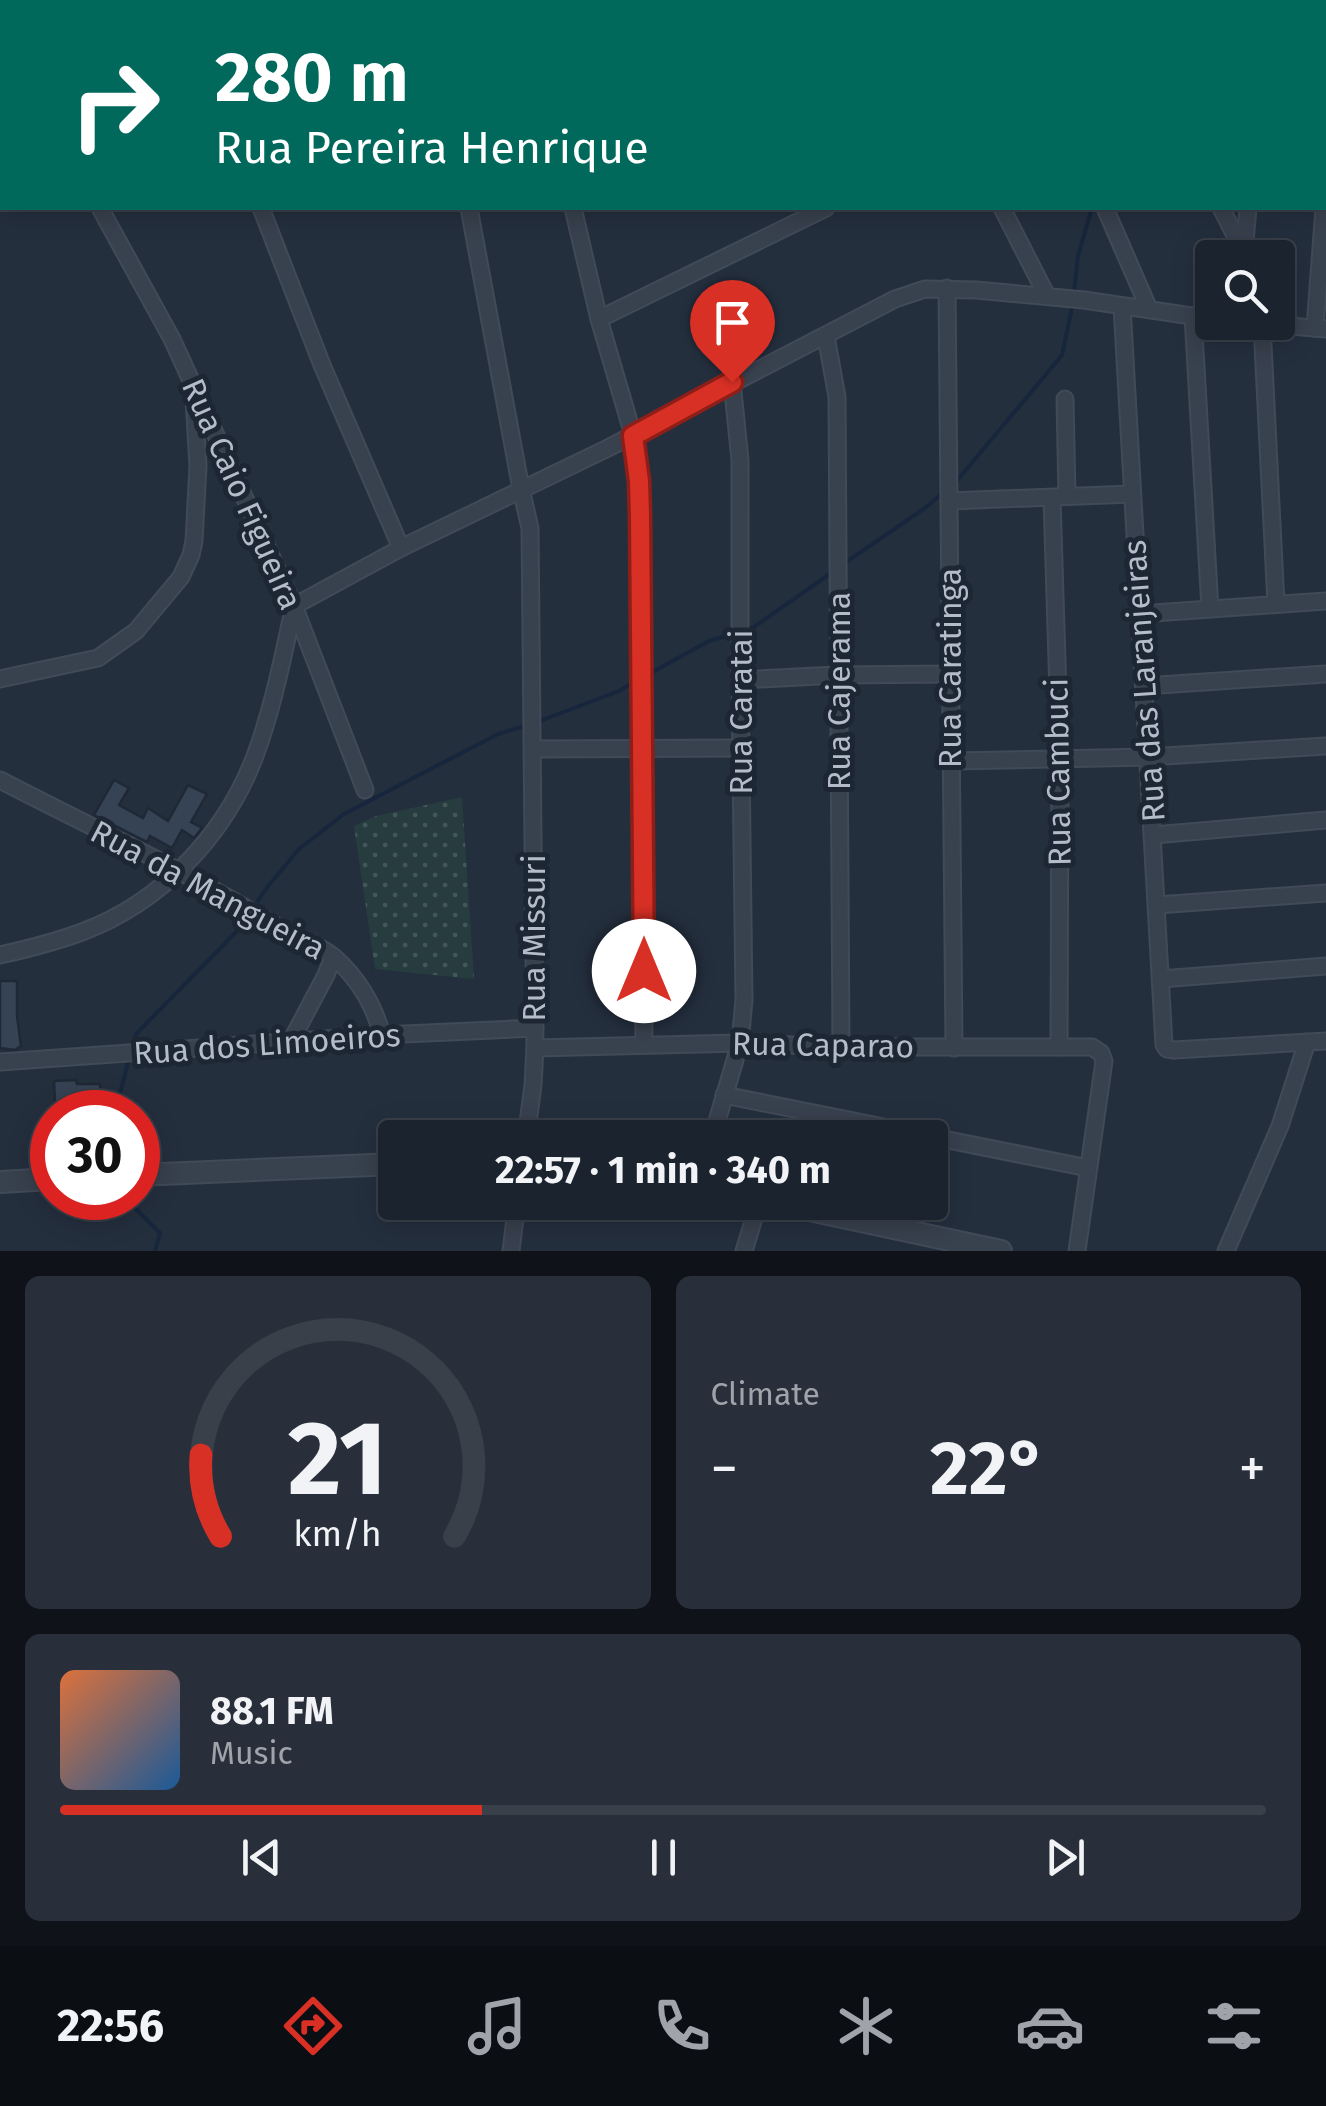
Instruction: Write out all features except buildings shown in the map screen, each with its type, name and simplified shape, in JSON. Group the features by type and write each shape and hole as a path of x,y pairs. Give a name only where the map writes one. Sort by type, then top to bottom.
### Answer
{"street":[{"name":"Rua Caio Figueira","path":"101,210 172,339 294,606 365,790"},
{"path":"261,210 322,366 401,548"},
{"name":"Rua Missuri","path":"469,210 530,528 535,1048 528,1120"},
{"path":"573,210 599,320 633,436 639,481 644,1045"},
{"path":"599,320 822,210"},
{"path":"1003,210 1049,296"},
{"path":"1222,210 1237,240"},
{"path":"1245,240 1248,210"},
{"path":"1295,327 1320,329 1324,210"},
{"path":"1106,211 1150,309"},
{"name":"Rua Caratinga","path":"946,288 954,1048"},
{"path":"0,956 47,944 102,923 179,872 236,798 255,756 294,606 895,299 925,289 1049,296 1193,316 1210,609"},
{"name":"Rua das Laranjeiras","path":"1122,306 1163,1039 1167,1048 1174,1050 1307,1042"},
{"name":"Rua Cajerama","path":"826,336 836,397 841,1047"},
{"path":"1252,340 1276,604"},
{"name":"Rua Caratai","path":"717,1120 740,1043 744,1000 740,460 732,382"},
{"path":"0,679 98,658 136,632 180,578 194,540 198,466 194,389"},
{"name":"Rua Cambuci","path":"1060,1046 1059,497 1065,400"},
{"path":"949,500 1132,494"},
{"path":"1139,614 1326,601"},
{"path":"740,680 838,674 950,674"},
{"path":"1144,686 1326,674"},
{"path":"534,743 643,750 741,748"},
{"path":"951,761 1149,757 1326,746"},
{"name":"Rua da Mangueira","path":"0,780 333,957 370,1002 382,1034"},
{"path":"1154,835 1326,820"},
{"path":"1157,905 1326,893"},
{"path":"291,1041 333,957"},
{"path":"1161,979 1326,966"},
{"name":"Rua dos Limoeiros","path":"0,1062 382,1034 534,1028"},
{"path":"1226,1251 1280,1126 1307,1042 1326,1041"},
{"name":"Rua Caparao","path":"535,1048 740,1043 1092,1047 1104,1060 1088,1168"},
{"path":"724,1095 1088,1168 1077,1251"},
{"path":"160,1174 378,1165"},
{"path":"0,1182 30,1180"},
{"path":"511,1251 515,1220"},
{"path":"744,1251 753,1220"},
{"path":"856,1220 1001,1251"}],"green space":[{"path":"462,797 474,979 375,969 354,826 376,816"}],"waterway":[{"path":"1074,293 1078,256 1091,210"},
{"path":"955,483 1062,355 1073,303"},
{"path":"842,565 944,492"},
{"path":"747,629 834,571"},
{"path":"647,675 709,641 733,634"},
{"path":"537,722 634,682"},
{"path":"254,907 299,849 344,814 498,734 528,725"},
{"path":"132,1050 136,1034 249,915"},
{"path":"121,1090 129,1059"},
{"path":"147,1220 160,1233 155,1251"}],"route":[{"path":"644,971 640,516 633,436 732,382"}]}
